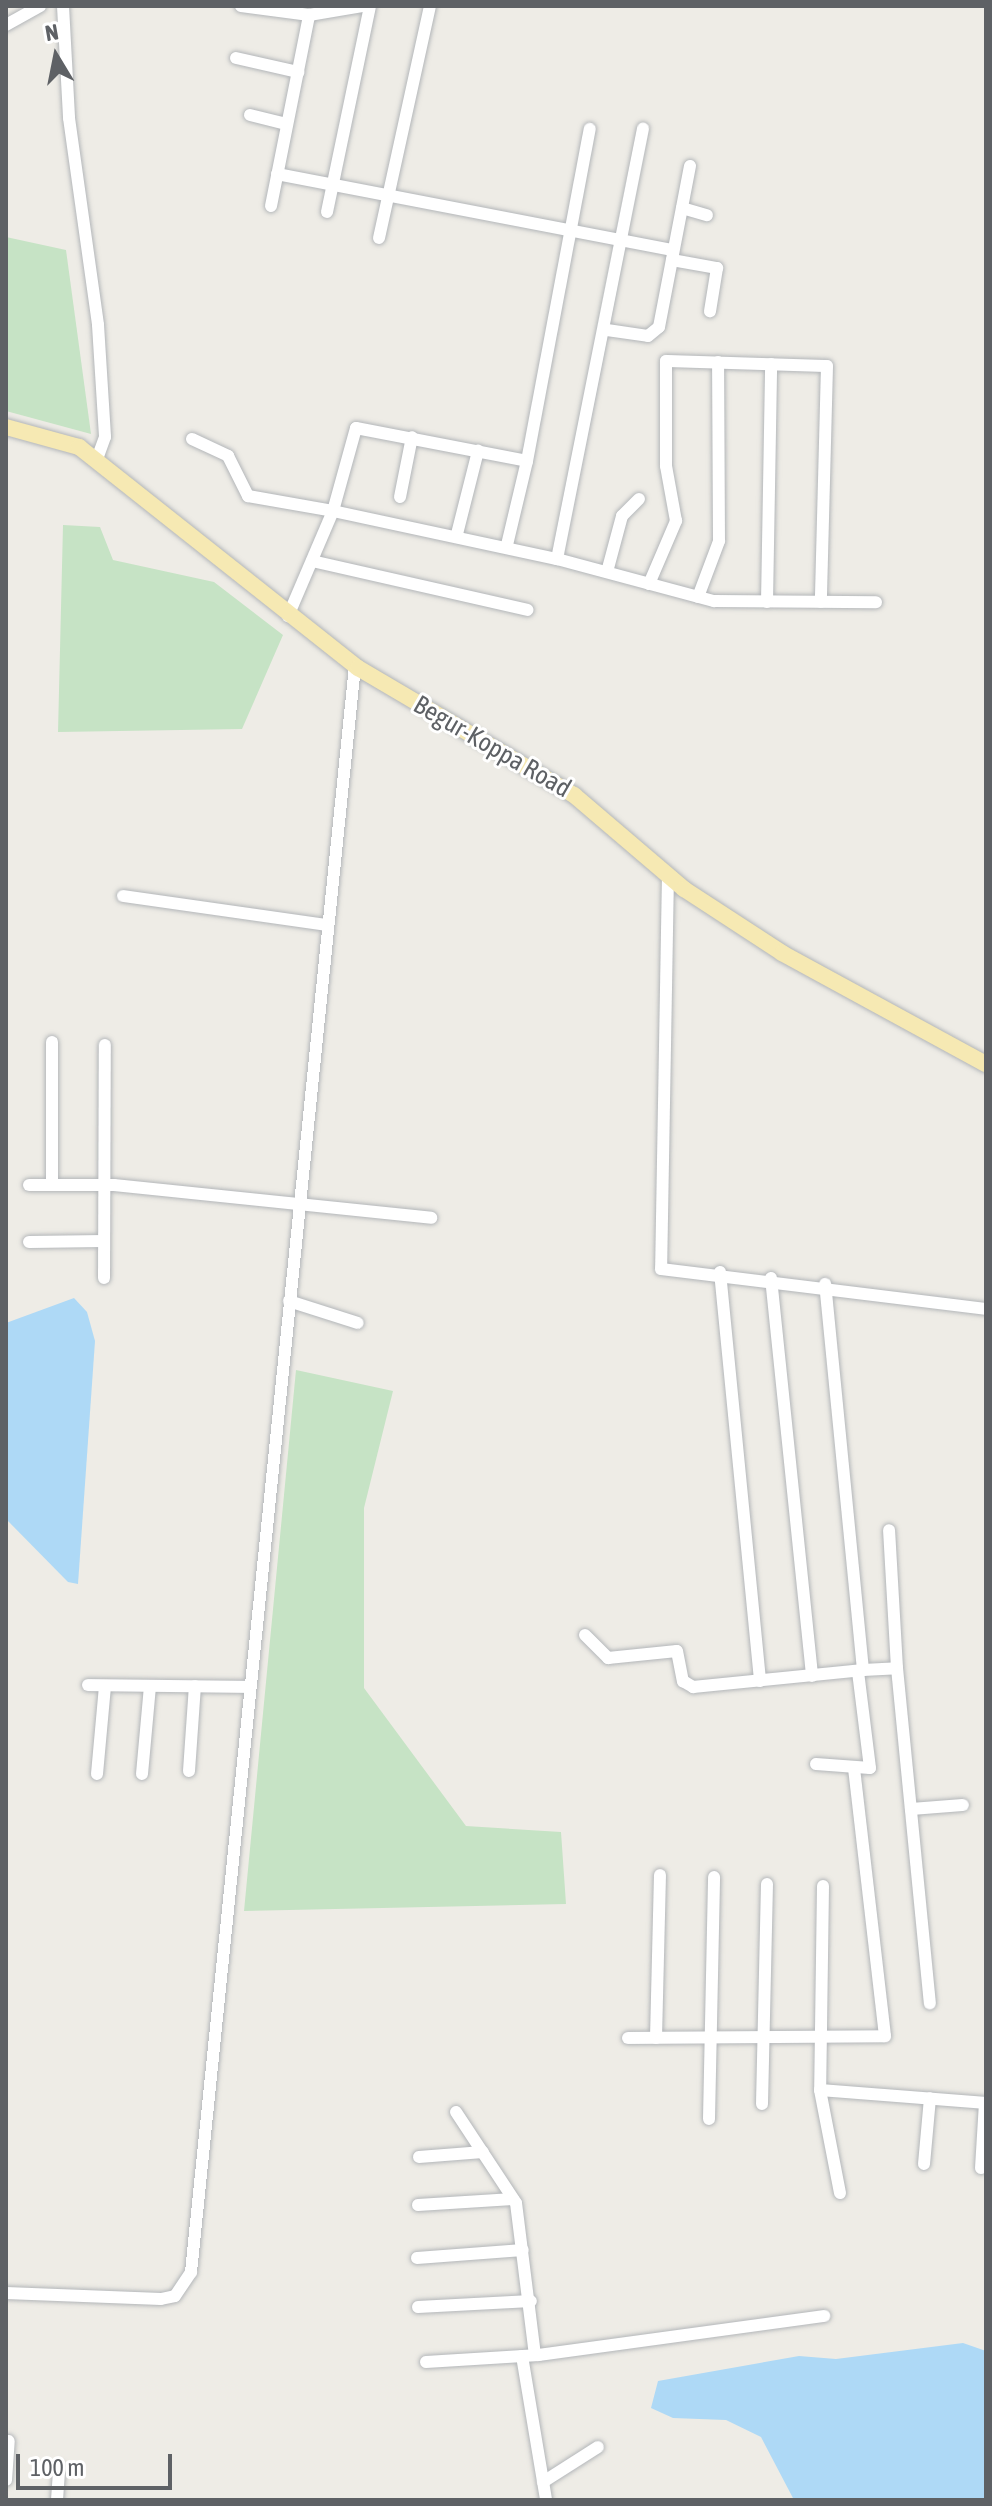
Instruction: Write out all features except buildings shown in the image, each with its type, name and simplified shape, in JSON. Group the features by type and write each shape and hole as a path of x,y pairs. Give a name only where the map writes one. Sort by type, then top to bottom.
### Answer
{"main road":[{"name":"Begur-Koppa Road","path":"6,427 64,441 97,459 288,616 355,666 574,795 668,874 782,953 986,1064"}],"street":[{"path":"6,25 40,6"},
{"path":"63,6 69,118 98,325 105,437 97,459"},
{"path":"241,6 309,15 362,6"},
{"path":"327,212 370,6"},
{"path":"379,238 430,6"},
{"path":"271,206 309,15"},
{"path":"236,58 298,72"},
{"path":"250,115 287,124"},
{"path":"507,545 527,461 590,129"},
{"path":"557,559 607,330 643,129"},
{"path":"607,330 655,333 690,166"},
{"path":"277,174 622,244 717,268 710,311"},
{"path":"682,208 707,215"},
{"path":"649,584 676,521 666,466 666,361 827,366 821,602"},
{"path":"698,597 719,541 718,362"},
{"path":"767,602 771,364"},
{"path":"288,616 333,511 356,428 527,461"},
{"path":"400,497 412,437"},
{"path":"192,439 228,456 248,496 507,545 698,597 767,602 876,602"},
{"path":"457,534 478,451"},
{"path":"607,572 622,516 639,499"},
{"path":"312,561 527,610"},
{"path":"6,2293 135,2301 175,2296 186,2285 208,2148 250,1687 355,666"},
{"path":"668,874 658,1261 664,1271 720,1272 825,1284 986,1309"},
{"path":"123,896 327,925"},
{"path":"52,1042 52,1185"},
{"path":"104,1278 105,1045"},
{"path":"29,1185 104,1184 431,1218"},
{"path":"29,1242 104,1241"},
{"path":"720,1272 760,1681"},
{"path":"771,1278 812,1676"},
{"path":"816,1764 870,1768 825,1284"},
{"path":"289,1301 358,1323"},
{"path":"889,1530 897,1668 930,2003"},
{"path":"585,1635 602,1657 677,1651 683,1681 693,1687 897,1668"},
{"path":"88,1685 250,1687"},
{"path":"97,1774 105,1686"},
{"path":"142,1774 150,1686"},
{"path":"189,1771 195,1686"},
{"path":"628,2038 821,2040 885,2036 854,1769"},
{"path":"911,1809 963,1805"},
{"path":"656,2038 660,1875"},
{"path":"709,2119 714,1877"},
{"path":"762,2104 767,1884"},
{"path":"823,1886 820,2090 840,2193"},
{"path":"820,2090 986,2103 981,2168"},
{"path":"924,2164 930,2098"},
{"path":"456,2112 513,2199 531,2301 529,2355 546,2500"},
{"path":"419,2157 483,2152"},
{"path":"418,2205 513,2199"},
{"path":"417,2258 523,2250"},
{"path":"418,2307 531,2301"},
{"path":"426,2362 529,2355 824,2316"},
{"path":"6,2480 9,2441"},
{"path":"543,2482 598,2447"},
{"path":"57,2500 59,2468"}],"green space":[{"path":"6,237 66,250 91,434 6,411"},
{"path":"63,525 100,527 113,560 214,582 283,635 242,729 58,732"},
{"path":"296,1370 393,1391 364,1508 364,1688 466,1826 561,1832 566,1904 244,1911"}],"water":[{"path":"74,1298 87,1312 95,1341 78,1584 68,1582 6,1519 6,1323"},
{"path":"963,2343 986,2351 986,2500 794,2500 761,2437 726,2420 673,2418 651,2408 658,2381 799,2356 836,2359"}]}
